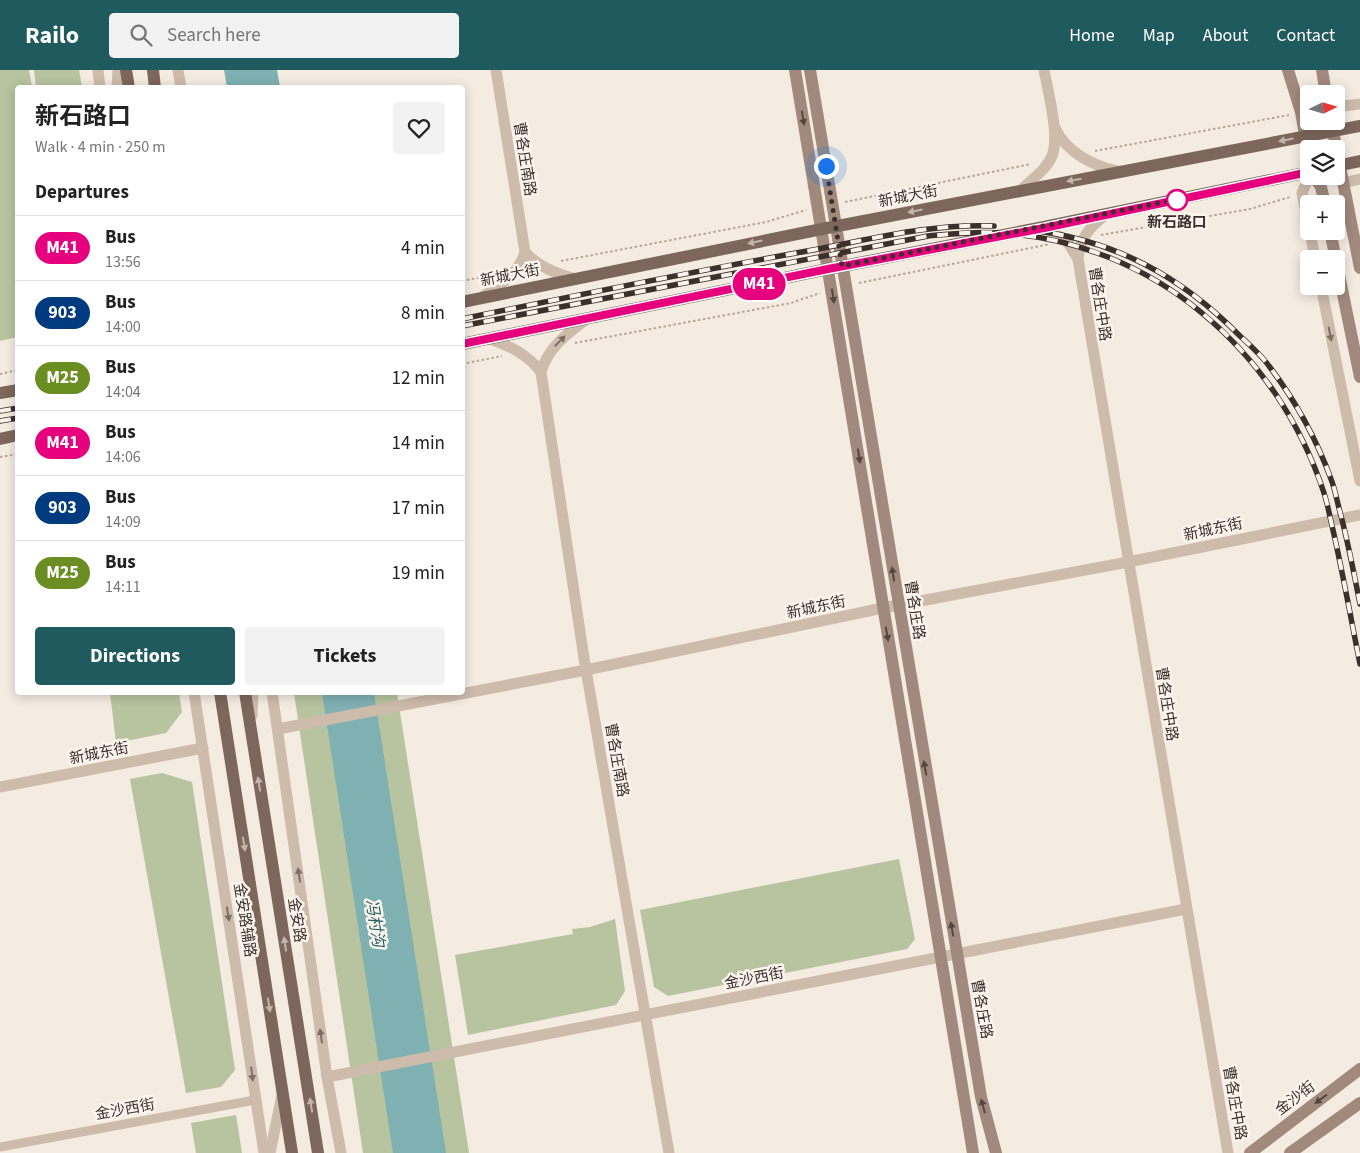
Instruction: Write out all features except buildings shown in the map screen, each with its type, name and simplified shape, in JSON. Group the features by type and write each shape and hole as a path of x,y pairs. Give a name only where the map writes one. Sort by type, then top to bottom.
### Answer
{"main road":[{"path":"126,70 128,85"},
{"path":"153,70 155,85"},
{"name":"曹各庄路","path":"795,70 973,1153"},
{"name":"曹各庄路","path":"810,70 980,1097 996,1153"},
{"path":"1288,70 1300,109"},
{"path":"1322,70 1324,85"},
{"name":"新城大街","path":"1345,126 1360,126"},
{"path":"1305,130 1307,140"},
{"name":"新城大街","path":"465,301 822,228 1306,136 1322,130"},
{"path":"1345,165 1360,162"},
{"path":"465,343 842,266 1044,228 1300,174"},
{"path":"1343,185 1360,268"},
{"path":"1343,295 1360,377"},
{"path":"0,393 15,390"},
{"path":"0,439 15,436"},
{"path":"220,695 292,1153"},
{"name":"金安路","path":"245,695 250,735 318,1153"},
{"name":"金沙街","path":"1250,1153 1360,1069"},
{"path":"1290,1153 1360,1103"}],"street":[{"path":"98,70 100,85"},
{"path":"117,85 118,70"},
{"path":"178,70 180,85"},
{"name":"曹各庄南路","path":"496,70 525,252"},
{"path":"1020,191 1045,167 1053,155 1054,127 1044,70"},
{"path":"1345,106 1360,104"},
{"path":"1054,127 1058,135 1078,154 1102,168 1120,172"},
{"path":"1345,183 1360,179"},
{"path":"1302,193 1305,185"},
{"name":"曹各庄中路","path":"1105,215 1094,224 1079,246 1078,259 1228,1153"},
{"name":"曹各庄中路","path":"1044,228 1066,241 1078,259"},
{"path":"480,298 500,285 516,270 523,260 525,252"},
{"path":"525,252 530,258 550,270 576,279"},
{"path":"1323,295 1360,481"},
{"path":"540,372 543,362 554,346 566,334 588,318"},
{"path":"490,339 507,345 521,353 532,361 540,372"},
{"name":"曹各庄南路","path":"540,372 586,670 669,1153"},
{"name":"新城东街","path":"465,692 586,670 898,605 1128,562 1360,515"},
{"name":"金安路辅路","path":"194,695 264,1153"},
{"path":"250,735 253,695"},
{"path":"272,695 327,1077 341,1153"},
{"name":"新城东街","path":"278,729 451,695"},
{"name":"新城东街","path":"0,787 203,748"},
{"name":"金沙西街","path":"327,1077 1186,909"},
{"path":"270,1153 282,1091"},
{"name":"金沙西街","path":"0,1147 256,1100"}],"path":[{"path":"1078,154 1300,112"},
{"name":"新城大街","path":"832,204 1030,164"},
{"path":"1084,238 1250,209 1302,193"},
{"path":"561,262 766,222 818,207"},
{"path":"845,286 1066,241"},
{"name":"新城大街","path":"465,280 516,270"},
{"path":"554,346 792,303 832,288"},
{"path":"465,363 502,356"},
{"path":"0,374 15,371"},
{"path":"0,457 15,454"}],"green space":[{"path":"0,70 29,70 32,85 15,85 15,337 0,341"},
{"path":"34,70 79,70 82,85 36,85"},
{"path":"110,695 179,695 182,712 166,733 116,743"},
{"path":"294,695 397,695 469,1153 363,1153"},
{"path":"162,773 192,782 235,1070 221,1087 186,1093 130,779"},
{"path":"899,859 915,939 907,949 668,996 654,987 640,910"},
{"path":"615,919 625,991 616,1005 468,1035 455,955 573,934 572,929 590,927"},
{"path":"236,1115 242,1153 196,1153 191,1123"}],"water":[{"path":"224,70 277,70 280,85 227,85"},
{"name":"冯村沟","path":"322,695 374,695 446,1153 393,1153"}],"railway":[{"path":"465,318 678,275 900,233 947,227 994,226"},
{"path":"1031,230 1090,242 1144,264 1194,296 1262,358 1279,379 1296,406 1312,434 1325,464 1334,487 1360,604"},
{"path":"465,325 928,236 1000,233 1056,241 1109,257 1157,282 1202,313 1241,350 1275,393 1303,441 1324,493 1360,664"},
{"path":"0,411 15,408"},
{"path":"0,421 15,418"}],"bus line":[{"name":"M41","path":"465,343 828,269 1044,228 1300,174"}],"place":[{"name":"新石路口","path":"1177,200"}],"route":[{"path":"826,166 842,266 1044,228 1179,199 1177,200"}]}
